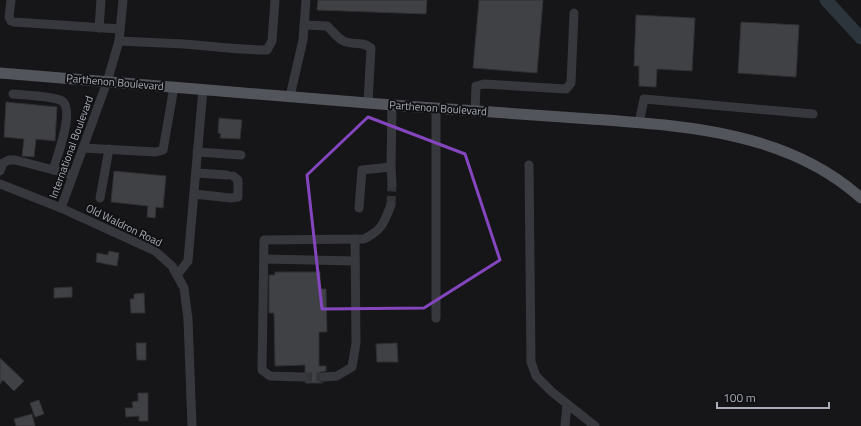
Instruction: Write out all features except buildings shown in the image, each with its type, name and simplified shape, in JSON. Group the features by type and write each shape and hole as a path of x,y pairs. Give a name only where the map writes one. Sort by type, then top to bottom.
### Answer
{"main road":[{"name":"Parthenon Boulevard","path":"0,73 695,128 764,144 799,158 828,174 861,198"}],"street":[{"path":"11,0 10,17 11,21 14,22 120,29"},
{"path":"99,28 101,0"},
{"name":"International Boulevard","path":"61,208 107,82 119,41 123,0"},
{"path":"119,41 154,44 183,44 247,50 267,50 272,41 275,0"},
{"path":"290,96 303,40 306,0"},
{"path":"475,111 476,86 484,84 566,89 571,83 574,13"},
{"path":"304,25 327,26 341,40 347,43 365,44 371,48 368,103"},
{"path":"83,148 156,152 163,150 174,87"},
{"path":"176,275 188,261 203,89"},
{"path":"13,94 53,98 62,101 66,106 66,127 53,170"},
{"path":"639,123 644,99 813,114"},
{"path":"392,105 392,184"},
{"path":"436,108 436,318"},
{"path":"100,198 109,149"},
{"path":"197,152 241,155"},
{"path":"0,171 3,163 9,160 15,160 73,175"},
{"path":"529,165 531,362 536,376 552,392 595,426"},
{"path":"359,208 362,170 391,167"},
{"path":"194,194 231,198 238,197 233,177 196,173"},
{"name":"Old Waldron Road","path":"0,184 61,208 155,251 172,266 184,288 188,318 192,426"},
{"path":"303,377 270,376 262,370 264,240 364,239 372,235 384,224 391,205"},
{"path":"324,377 337,376 352,367 356,343 355,239"},
{"path":"264,259 355,261"},
{"path":"565,426 568,404"}],"highlighted area":[{"path":"368,117 465,154 500,260 424,308 322,309 307,175"}],"waterway":[{"path":"826,0 861,38"}],"tunnel":[{"path":"391,205 392,184"},
{"path":"303,377 324,377"}]}
